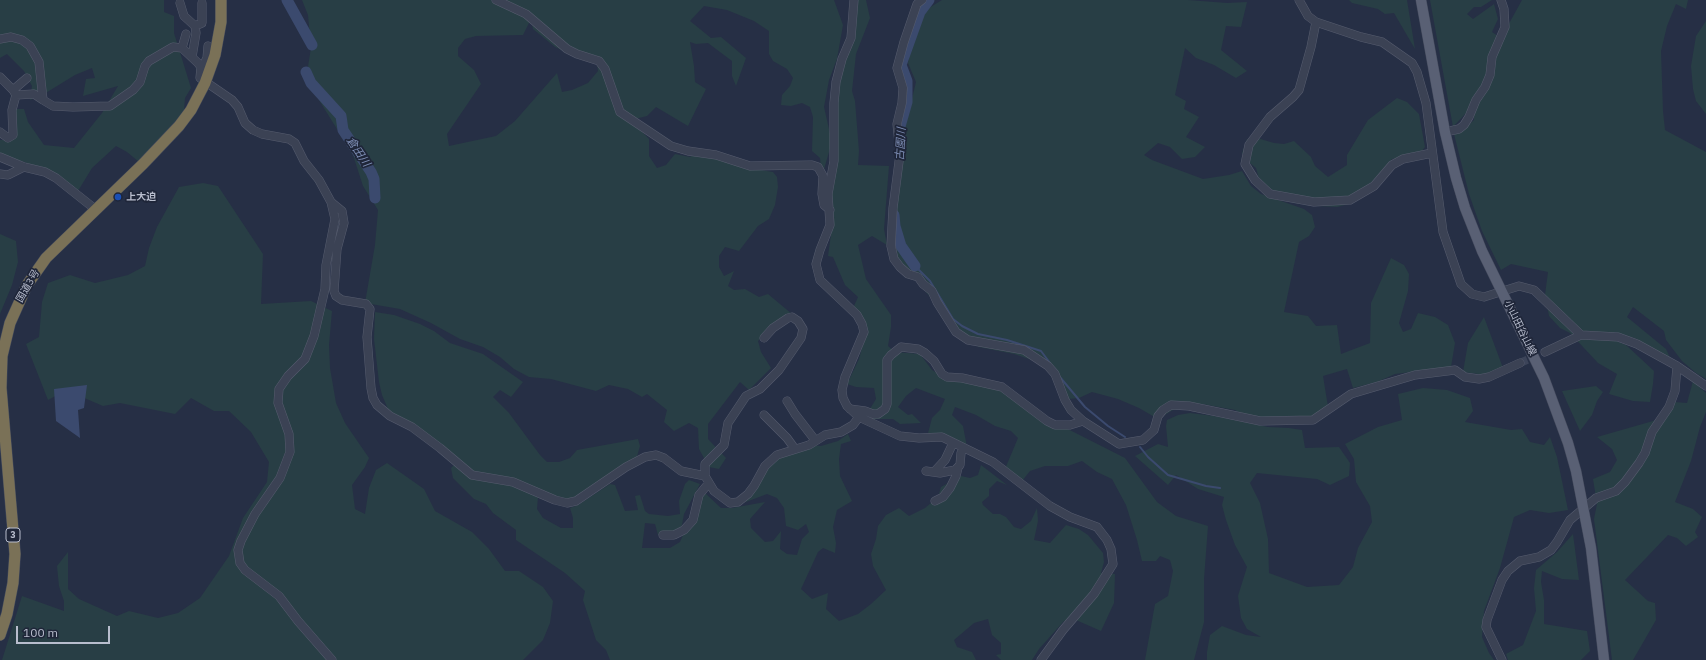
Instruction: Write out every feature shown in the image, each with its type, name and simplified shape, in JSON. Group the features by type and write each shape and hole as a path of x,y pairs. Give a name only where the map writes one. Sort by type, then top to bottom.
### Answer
{"highway":[{"name":"国道3号","path":"0,635 10,599 15,554 2,433 1,388 2,356 10,323 27,285 46,258 143,164 179,126 191,110 205,83 219,39 221,0"}],"main road":[{"name":"小山田谷山線","path":"1421,0 1445,132 1465,208 1476,237 1501,291 1533,353 1556,408 1576,471 1591,548 1604,660"}],"street":[{"path":"496,0 526,14 567,50 599,61 604,69 620,112 670,146 688,151 716,155 750,166 812,165 818,167 823,176 824,205 830,210"},
{"path":"854,0 851,38 842,59 836,82 834,103 834,161 828,194 830,225 816,264 820,280 857,315 864,332 845,377 842,390 843,398 850,409 860,417 900,436 919,438 942,437 993,462 1050,506 1070,517 1097,528 1107,540 1112,549 1113,564 1105,579 1063,630 1041,660"},
{"path":"922,0 917,4 897,68 903,88 902,103 897,124 900,154 893,208 891,246 894,259 908,274 918,277 923,284 932,291 937,302 956,332 968,340 1024,350 1048,366 1055,374 1065,400 1071,410 1083,420 1119,444 1143,440 1154,430 1158,416 1162,410 1171,405 1189,406 1260,421 1313,420 1351,394 1408,376 1455,370 1465,377 1479,379 1489,377 1520,363"},
{"path":"1299,0 1308,16 1316,22 1361,38 1382,42 1412,63 1417,72 1426,103 1443,232 1458,278 1466,290 1478,296 1484,297 1519,286 1534,290 1581,335"},
{"path":"1445,132 1459,129 1464,125 1476,100 1485,87 1490,75 1492,57 1505,27 1504,9 1501,0"},
{"path":"180,3 184,16 195,26 196,33 192,57"},
{"path":"195,26 202,23 202,4"},
{"path":"1316,22 1311,47 1299,90 1270,117 1249,145 1245,164 1255,180 1270,194 1314,202 1350,200 1374,186 1392,165 1403,159 1432,153"},
{"path":"182,48 186,34"},
{"path":"0,39 11,37 22,40 30,46 39,62 43,100"},
{"path":"208,46 207,58 201,70 200,78 205,83 232,100 238,106 245,123 253,130 262,134 289,139 295,143 304,161 319,180 331,202 335,219 326,265 325,289 314,336 305,359 288,376 279,389 278,403 289,434 290,452 280,478 255,514 241,540 238,550 240,564 244,570 279,596 298,621 332,660"},
{"path":"0,77 15,93 34,94 53,106 110,106 133,90 140,82 149,61 173,47 182,48 198,63 201,70"},
{"path":"0,132 4,138 13,135 12,110 15,93 27,78"},
{"path":"0,157 24,167 45,172 56,178 95,209"},
{"path":"0,174 8,175 24,167"},
{"path":"331,202 342,211 344,223 337,249 334,291 336,296 342,300 366,304 370,309 367,337 371,388 373,398 377,405 390,416 412,427 472,475 513,482 555,500 567,503 576,501 645,456 656,455 681,471 705,476"},
{"path":"764,338 773,328 792,317 798,321 803,329 801,338 779,370 760,389 746,396 728,423 724,445 705,464 705,476 708,484 730,503 738,502 754,486 765,466 777,455 809,445 825,434 841,432 853,425 860,417"},
{"path":"1545,352 1581,335 1610,336 1628,340 1677,366 1706,386"},
{"path":"850,409 865,410 873,414 878,414 885,409 887,404 886,366 891,355 901,347 918,350 925,354 934,361 942,374 947,377 962,378 1002,387 1047,421 1055,425 1070,425 1083,420"},
{"path":"1502,660 1486,627 1487,620 1502,580 1508,571 1520,561 1539,557 1551,550 1570,520 1596,498 1616,491 1625,482 1645,453 1652,432 1671,402 1675,391 1677,366"},
{"path":"787,401 815,440"},
{"path":"764,416 787,438 795,449"},
{"path":"953,442 945,460 930,471 947,472 958,468"},
{"path":"935,501 943,497 950,488 960,465 961,453 964,448"},
{"path":"663,535 674,535 684,530 693,520 699,495 708,484"}],"shaded area":[{"path":"0,0 164,0 164,12 174,16 174,33 191,88 185,98 184,110 165,137 139,162 127,152 116,146 92,168 78,191 25,162 9,159 0,154 0,140 9,140 15,109 24,109 28,122 44,145 74,148 102,113 118,86 83,96 86,79 95,78 92,68 75,75 44,94 30,100 32,86 24,71 7,54 0,58"},
{"path":"302,0 834,0 843,25 837,59 829,80 824,107 832,142 822,176 820,158 812,151 813,117 810,107 802,103 791,106 781,105 782,95 790,86 793,78 787,69 773,61 769,54 769,31 754,21 727,10 704,6 690,21 711,38 721,37 746,58 736,86 732,76 732,61 708,43 696,44 690,42 695,82 706,89 688,126 656,107 647,116 635,119 634,123 649,139 649,156 657,168 666,165 675,154 690,157 700,149 709,150 755,169 773,172 777,177 778,187 775,205 769,219 758,226 739,251 725,247 719,256 719,267 724,276 734,271 728,286 734,290 745,289 759,297 768,294 792,314 777,322 758,341 761,352 771,368 749,390 740,382 708,424 708,439 726,458 719,469 709,467 699,449 698,428 689,423 674,431 664,422 667,410 647,394 642,397 628,389 609,385 596,391 551,379 529,377 514,369 500,357 483,347 460,339 431,323 400,309 365,303 375,245 378,210 363,186 353,155 306,79 311,48 308,15","holes":["531,19 533,29 555,47 577,57 596,55 598,71 588,83 572,90 562,92 557,73 515,121 496,136 449,146 447,134 481,84 474,70 458,56 458,48 465,39 476,36 523,35"]},
{"path":"854,0 866,0 870,18 856,54 852,91 855,101 859,151 858,165 889,166 884,229 887,245 872,236 858,245 866,279 891,315 888,346 895,352 920,354 932,370 942,376 956,373 1001,388 1048,419 1125,458 1157,502 1176,516 1208,526 1204,579 1204,622 1194,660 1145,660 1155,604 1168,596 1173,571 1170,560 1160,556 1156,561 1142,561 1126,505 1112,479 1097,472 1082,461 1068,466 1045,466 1030,471 1022,481 1005,469 1018,438 1011,431 995,426 976,415 955,407 952,415 963,426 967,447 927,437 932,418 940,410 945,399 916,388 906,396 898,407 908,415 912,414 921,423 900,424 893,419 873,419 868,412 876,399 874,388 856,387 847,384 859,359 866,333 864,322 854,306 858,297 845,285 833,257 828,256 832,227 831,193 836,94"},
{"path":"942,0 1188,0 1227,3 1247,2 1241,27 1226,26 1221,50 1247,71 1236,78 1214,65 1196,58 1185,48 1175,95 1186,101 1184,109 1199,117 1186,137 1205,147 1195,157 1182,159 1170,147 1158,143 1144,155 1152,160 1203,179 1229,175 1242,171 1251,186 1261,194 1304,209 1312,215 1315,227 1309,236 1299,242 1284,312 1308,316 1316,326 1337,325 1341,354 1370,343 1371,303 1391,258 1404,265 1409,274 1408,291 1399,323 1403,332 1411,329 1418,313 1435,317 1448,325 1455,343 1451,367 1395,374 1377,382 1353,388 1347,369 1323,376 1328,407 1311,416 1277,424 1244,415 1235,410 1202,404 1173,410 1158,419 1139,408 1118,399 1092,392 1079,398 1068,399 1052,373 1038,362 1014,354 979,347 962,338 915,278 896,259 894,243 894,173 916,82 908,63 912,40 924,11"},
{"path":"1349,0 1407,0 1415,49 1394,13 1385,14 1378,9 1352,3"},
{"path":"1430,0 1492,0 1481,7 1474,7 1467,14 1473,19 1494,4 1498,19 1492,32 1501,38 1522,0 1688,0 1686,9 1676,4 1667,26 1661,51 1663,111 1665,130 1706,152 1706,379 1682,361 1666,340 1664,331 1633,307 1627,317 1666,349 1672,362 1637,339 1615,332 1610,337 1626,345 1654,371 1653,384 1650,402 1633,401 1609,394 1617,374 1598,363 1570,333 1560,328 1549,316 1545,295 1548,272 1511,264 1501,270 1482,231 1469,194 1454,134 1463,130 1474,120 1474,108 1468,111 1453,127"},
{"path":"1706,21 1706,114 1696,101 1693,89 1691,66 1696,36"},
{"path":"1397,98 1407,102 1419,114 1425,147 1418,156 1392,159 1353,203 1337,207 1318,206 1301,202 1261,186 1256,168 1246,160 1242,153 1247,139 1257,138 1284,144 1294,141 1311,157 1315,166 1328,177 1347,165 1347,155 1368,120"},
{"path":"203,183 218,186 263,254 261,304 311,301 332,311 329,345 330,368 336,403 345,423 369,458 365,467 352,485 355,509 365,514 369,488 376,470 387,463 424,489 435,511 472,532 489,549 505,571 519,571 543,587 553,601 550,623 543,640 523,660 2,660 22,596 64,611 64,601 59,586 57,566 68,552 68,589 79,599 117,616 129,611 158,618 178,613 200,598 229,556 243,518 267,482 269,462 251,432 229,411 214,411 191,398 175,414 120,403 103,406 82,397 63,392 48,400 26,344 39,337 42,302 48,283 70,275 95,283 128,275 145,266 149,248 157,227 179,187"},
{"path":"0,234 16,241 18,262 12,285 0,314"},
{"path":"375,312 394,315 420,324 434,331 450,343 483,354 523,382 511,397 500,390 493,397 509,413 540,455 547,462 559,462 570,458 577,450 638,439 640,446 636,460 585,495 556,503 538,497 537,509 543,518 561,528 573,528 573,518 570,508 578,505 610,484 615,485 625,511 638,510 635,496 640,495 645,511 649,514 668,516 680,514 679,501 685,484 689,480 700,484 684,514 682,525 677,533 666,537 658,535 655,524 645,523 642,548 670,548 680,542 699,499 705,493 721,508 732,508 765,502 750,519 751,528 765,542 773,541 781,531 780,549 787,554 797,555 802,539 809,532 806,524 798,530 786,526 784,508 777,498 767,494 746,502 746,489 779,455 802,444 821,446 838,441 848,434 851,441 841,444 839,459 840,476 852,501 837,510 833,527 836,543 835,553 823,548 818,552 801,589 812,599 828,593 826,609 839,621 858,614 886,590 873,566 871,554 876,539 878,526 886,515 899,508 909,516 925,508 938,497 941,487 961,476 970,478 978,475 981,465 1007,485 997,481 989,489 989,496 982,502 983,505 993,514 1000,514 1006,517 1014,527 1021,529 1031,521 1037,508 1038,521 1034,540 1050,543 1066,525 1079,529 1088,535 1103,553 1104,562 1101,573 1115,574 1114,603 1101,631 1076,620 1064,621 1039,649 1032,660 1001,660 996,655 1001,654 1001,643 992,635 988,619 974,623 954,640 957,647 972,652 976,660 610,660 606,650 596,640 583,600 585,591 565,573 516,540 516,530 493,513 486,504 474,499 453,478 451,468 456,463 388,409 382,395 379,382 374,339"},
{"path":"1484,317 1503,368 1486,375 1463,372 1468,343"},
{"path":"1693,381 1706,393 1706,412 1700,427 1691,461 1675,502 1693,509 1702,517 1695,532 1698,537 1686,546 1677,538 1668,535 1625,580 1648,601 1655,603 1656,620 1633,660 1612,660 1594,519 1597,504 1593,479 1610,472 1617,460 1612,449 1597,437 1667,417 1674,402 1687,403"},
{"path":"1596,386 1603,392 1597,401 1592,415 1580,431 1562,391"},
{"path":"1423,388 1447,390 1470,398 1473,411 1465,422 1511,430 1522,429 1530,442 1544,445 1550,437 1557,457 1568,510 1549,513 1530,510 1514,517 1500,568 1484,611 1482,637 1494,660 1207,660 1210,635 1222,626 1246,635 1261,637 1247,629 1241,618 1238,596 1247,567 1235,545 1226,520 1222,505 1224,497 1198,489 1176,475 1168,485 1135,456 1158,444 1168,447 1166,426 1167,420 1178,415 1190,413 1214,416 1268,427 1302,430 1305,448 1339,447 1350,463 1349,476 1330,485 1317,479 1257,473 1250,483 1260,503 1268,539 1269,573 1307,587 1339,585 1353,567 1358,548 1372,522 1370,506 1356,482 1354,459 1345,444 1378,427 1402,420 1398,394"},
{"path":"1573,534 1579,580 1562,579 1542,571 1541,582 1544,600 1544,624 1587,631 1590,651 1581,660 1508,660 1506,654 1523,645 1536,611 1534,588 1536,570 1557,552"}],"water":[{"path":"87,385 84,408 78,410 80,438 56,421 54,389"}],"waterway":[{"name":"倉田川","path":"287,0 312,45"},
{"name":"古園川","path":"900,138 899,130 907,102 907,81 901,65 920,12 929,0"},
{"name":"倉田川","path":"306,72 311,83 341,116 343,130 371,172 374,179 375,198"},
{"name":"古園川","path":"894,215 895,226 901,246 915,266"},
{"path":"915,266 930,281 953,319 962,326 978,334 1007,340 1041,351 1050,363"},
{"path":"1059,376 1085,407 1108,426 1125,437"},
{"path":"1140,447 1148,457 1168,475 1206,486 1220,488"}],"tunnel":[{"path":"1520,363 1545,352"}],"place":[{"name":"上大迫","path":"118,197"}]}
